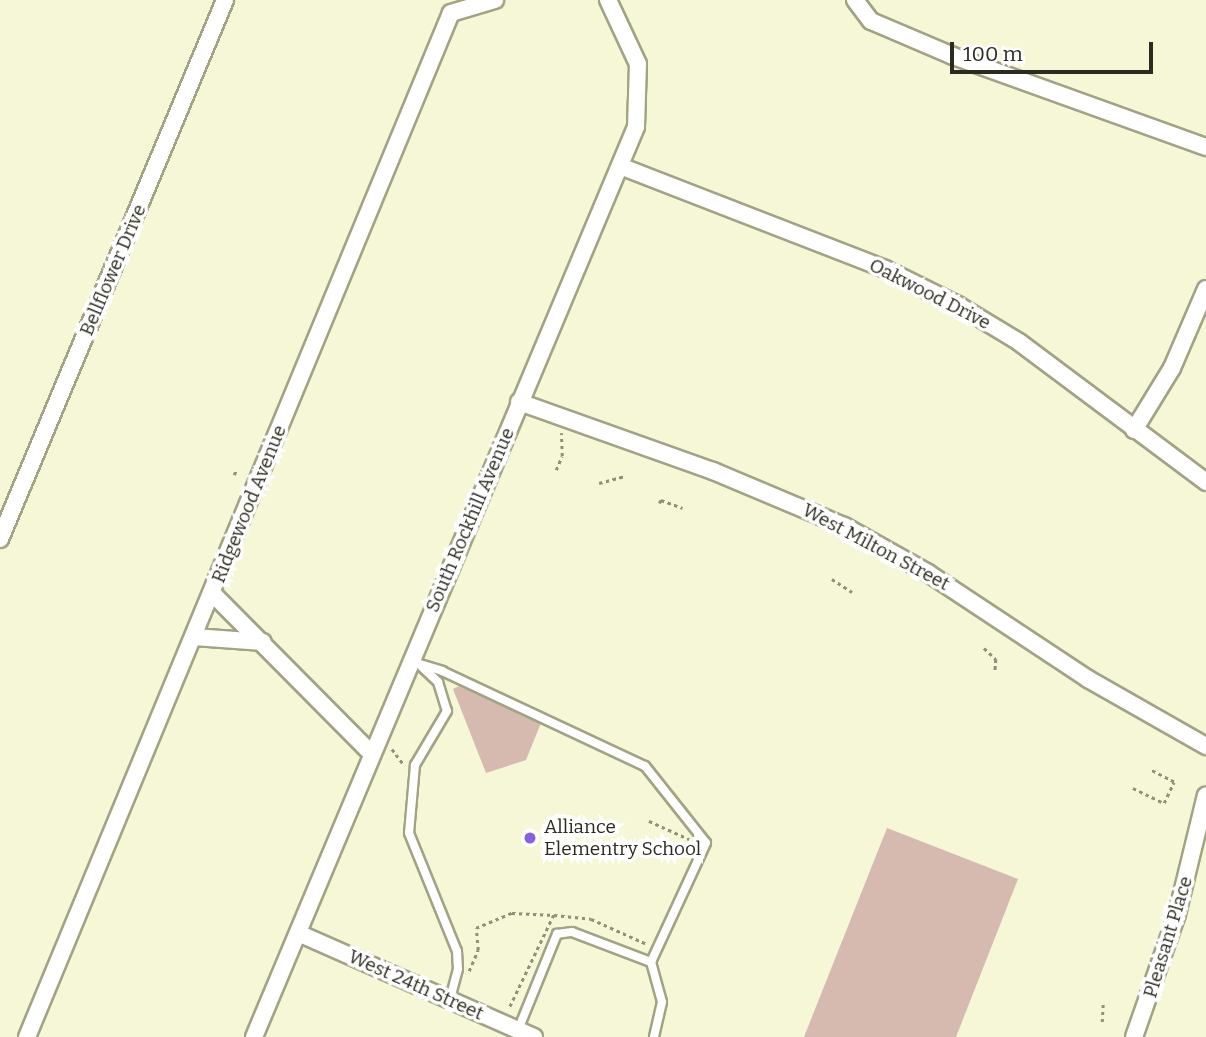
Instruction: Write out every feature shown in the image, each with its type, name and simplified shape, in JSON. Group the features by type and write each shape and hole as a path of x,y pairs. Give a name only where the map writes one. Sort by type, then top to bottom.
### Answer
{"street":[{"name":"Bellflower Drive","path":"0,539 225,0"},
{"name":"Ridgewood Avenue","path":"27,1037 194,637 450,6 495,0"},
{"name":"South Rockhill Avenue","path":"254,1037 636,127 640,88 632,48 608,0"},
{"path":"855,0 871,21 906,37 1206,147"},
{"name":"Oakwood Drive","path":"620,166 922,286 1019,342 1206,482"},
{"path":"1134,430 1172,368 1206,289"},
{"name":"West Milton Street","path":"519,402 748,484 844,526 928,573 1088,680 1206,746"},
{"path":"212,593 372,754"},
{"path":"194,637 263,642"},
{"name":"Pleasant Place","path":"1134,1037 1177,914 1206,795"},
{"name":"West 24th Street","path":"298,933 534,1037"}],"lane":[{"path":"410,661 442,671 645,766 706,843 651,962 662,1002 654,1037"},
{"path":"410,661 438,682 447,710 415,765 409,833 457,951 458,969 450,999"},
{"path":"518,1030 557,934 585,934 651,962"}],"path":[{"path":"556,470 562,456 561,432"},
{"path":"234,475 236,470"},
{"path":"599,483 625,476"},
{"path":"659,503 661,500 683,508"},
{"path":"832,579 852,593"},
{"path":"984,648 996,660 995,672"},
{"path":"392,750 407,768"},
{"path":"1133,788 1164,803 1174,782 1150,769"},
{"path":"649,821 698,842"},
{"path":"467,976 478,950 476,928 512,914 590,919 653,943"},
{"path":"510,1007 554,915"},
{"path":"1102,1022 1103,1003"}],"shaded area":[{"path":"459,686 541,723 526,760 486,773 453,689"},
{"path":"887,828 1018,879 956,1037 804,1037"}],"place":[{"name":"Alliance Elementry School","path":"530,838"}]}
